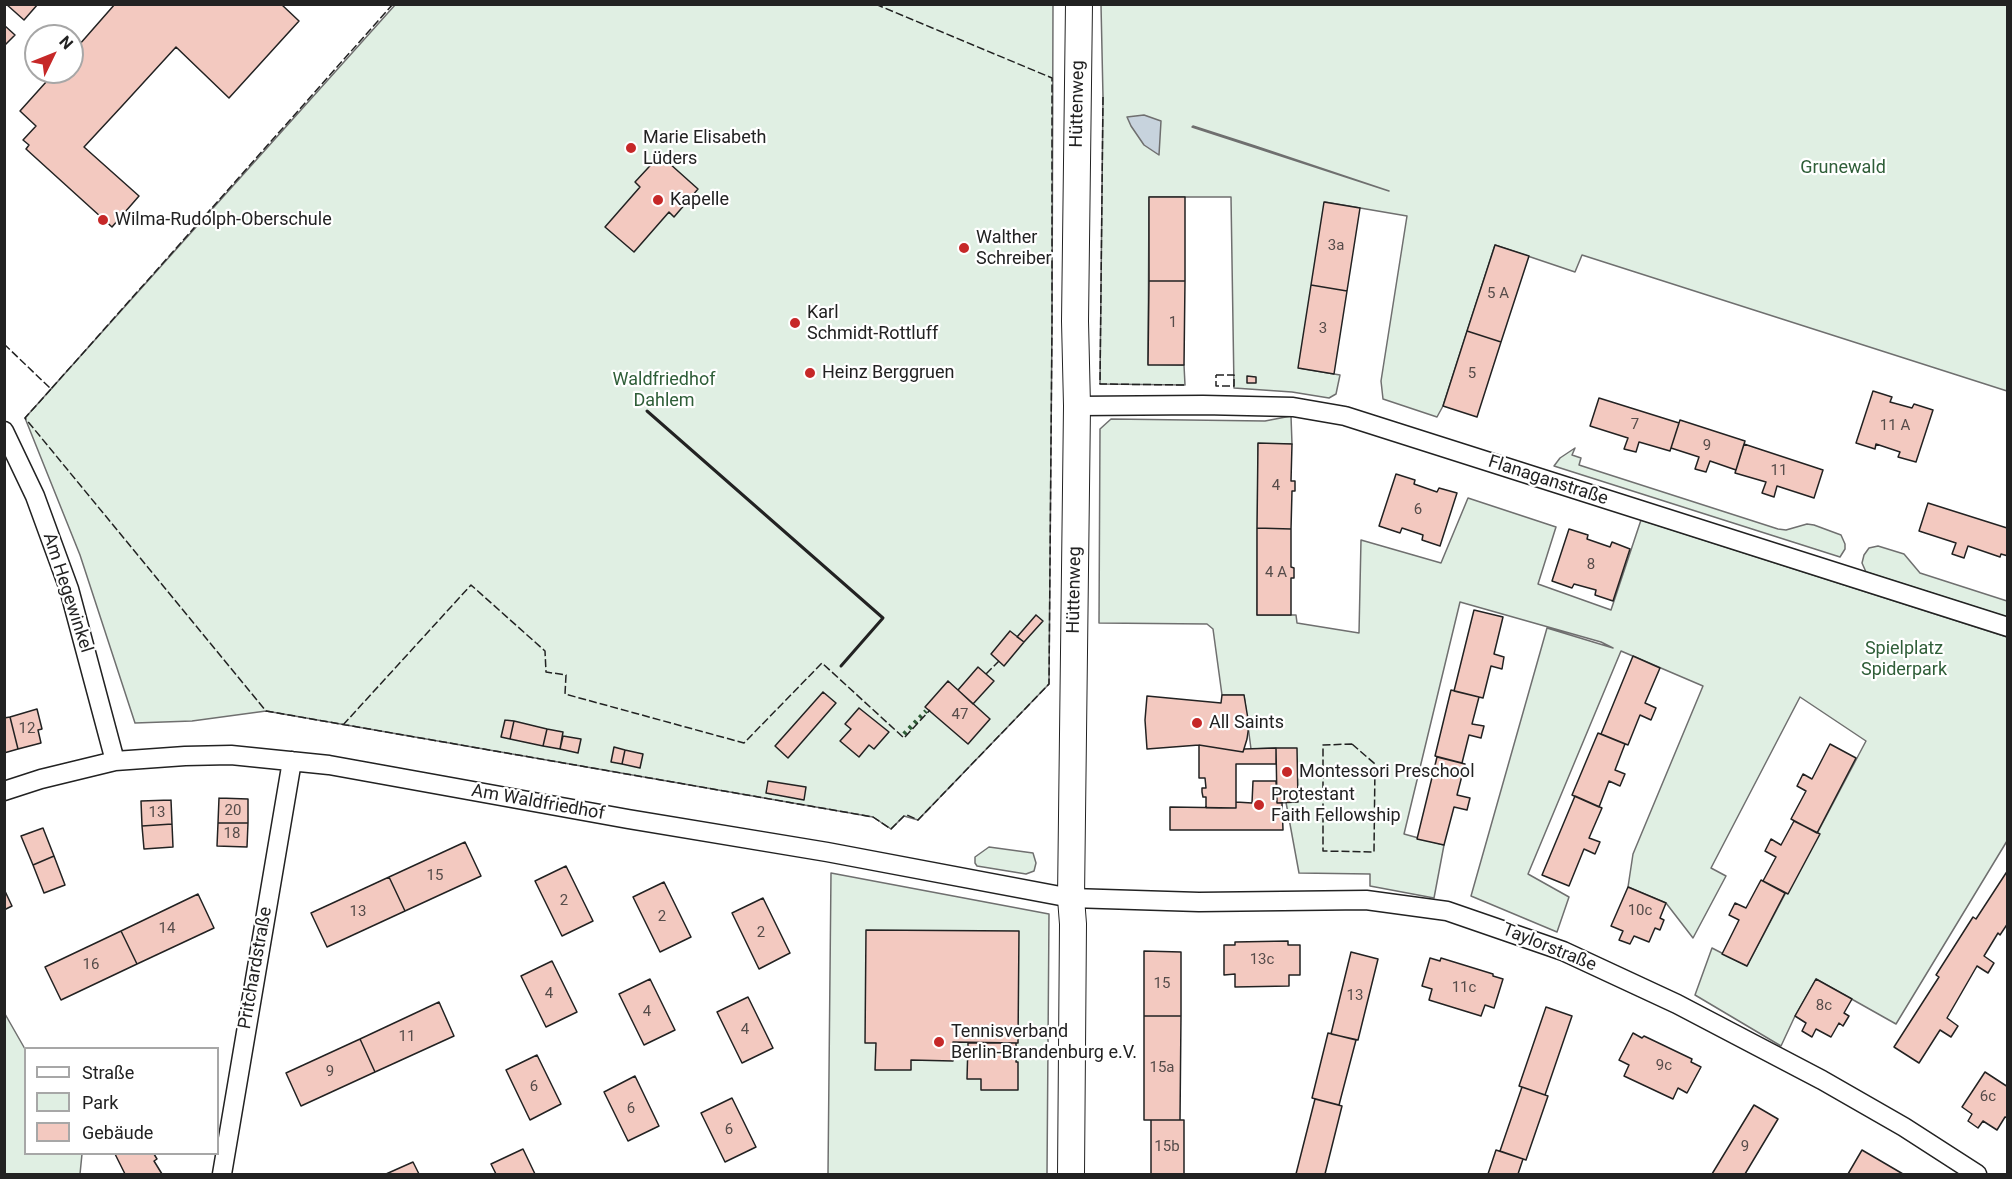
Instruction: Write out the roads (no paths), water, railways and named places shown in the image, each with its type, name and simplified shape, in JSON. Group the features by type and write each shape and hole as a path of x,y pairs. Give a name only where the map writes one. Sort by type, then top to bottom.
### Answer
{"main road":[{"name":"Hüttenweg","path":"1071,1174 1073,924 1071,898 1079,4"}],"street":[{"name":"Flanaganstraße","path":"1077,406 1282,407 1345,416 2007,627"},
{"name":"Am Hegewinkel","path":"4,431 35,496 69,589 116,761"},
{"name":"Am Waldfriedhof","path":"4,791 40,779 116,761 231,755 292,761 329,765 826,852 1071,898"},
{"name":"Pritchardstraße","path":"222,1174 292,761"},
{"name":"Taylorstraße","path":"1071,898 1199,902 1366,900 1447,911 1563,951 1677,1004 1832,1086 1904,1127 1977,1174"}],"place":[{"name":"Marie Elisabeth Lüders","path":"631,148"},
{"name":"Kapelle","path":"658,200"},
{"name":"Wilma-Rudolph-Oberschule","path":"103,220"},
{"name":"Walther Schreiber","path":"964,248"},
{"name":"Karl Schmidt-Rottluff","path":"795,323"},
{"name":"Heinz Berggruen","path":"810,373"},
{"name":"All Saints","path":"1197,723"},
{"name":"Montessori Preschool","path":"1287,772"},
{"name":"Protestant Faith Fellowship","path":"1259,805"},
{"name":"Tennisverband Berlin-Brandenburg e.V.","path":"939,1042"}],"park label":[{"name":"Grunewald","path":"1843,168"},
{"name":"Waldfriedhof Dahlem","path":"664,390"},
{"name":"Spielplatz Spiderpark","path":"1904,659"}]}
